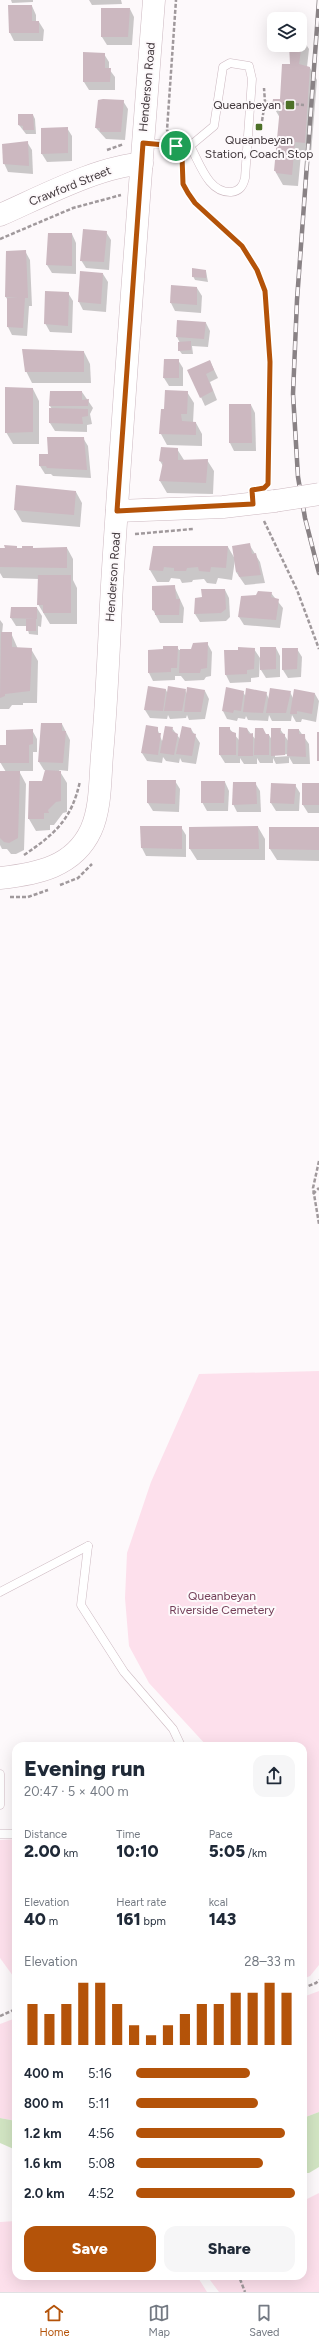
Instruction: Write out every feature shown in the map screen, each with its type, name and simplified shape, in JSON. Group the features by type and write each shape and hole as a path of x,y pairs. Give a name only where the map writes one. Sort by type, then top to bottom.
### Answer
{"street":[{"name":"Henderson Road","path":"0,878 53,868 69,858 83,845 92,828 100,787 117,511 154,0"},
{"name":"Crawford Street","path":"0,215 99,173 129,164 142,154"},
{"path":"117,511 319,494"}],"lane":[{"path":"142,154 176,146 190,146 214,126 222,67 230,63 249,66 252,79 246,178 241,188 232,192 222,191 213,186 190,146"},
{"path":"0,1592 88,1546 81,1605 124,1672 173,1729 179,1742"},
{"path":"0,1774 0,1805"},
{"path":"0,1834 12,1834"}],"path":[{"path":"176,0 167,130 182,156 182,179 188,193 195,203 242,246 257,270 265,291 270,362 268,484 265,498 255,523 263,520 297,590 319,649"},
{"path":"273,103 304,105"},
{"path":"0,239 73,208 121,194 120,202"},
{"path":"22,856 56,830 70,813 81,780"},
{"path":"319,1161 313,1194 319,1224"},
{"path":"313,1194 319,1188"},
{"path":"307,1986 316,1983 319,1980"},
{"path":"0,2016 12,2011"},
{"path":"240,2280 245,2292"}],"green space":[{"name":"Queanbeyan Riverside Cemetery","path":"319,1371 319,1965 310,1976 307,1977 307,1742 203,1742 149,1683 129,1646 125,1598 127,1553 151,1482 199,1374"},
{"path":"12,1839 12,1974 0,1958 0,1840"},
{"path":"319,1991 319,2112 307,2116 307,1996"},
{"path":"12,2020 12,2120 0,2118 0,2024"},
{"path":"319,2193 319,2292 219,2292 210,2280 307,2280 307,2199"},
{"path":"12,2221 12,2280 200,2280 207,2292 0,2292 0,2222"}],"shaded area":[{"path":"319,2112 319,2167 309,2173 307,2173 307,2116"},
{"path":"0,2118 12,2120 12,2148 0,2143"}],"building":[{"path":"8,5 32,5 32,21 39,21 39,33 9,33"},
{"path":"101,8 130,8 128,37 101,37"},
{"path":"83,52 105,53 105,68 111,68 110,82 83,82"},
{"name":"Queanbeyan","path":"289,52 301,52 299,64 310,67 305,143 295,142 292,175 276,173 276,171 274,171 280,107 272,107 273,99 280,99 282,64 290,64"},
{"path":"98,100 124,100 121,132 100,132 100,128 95,128"},
{"path":"18,114 33,114 34,130 23,130 23,126 18,125"},
{"path":"68,127 68,153 41,154 41,128"},
{"path":"28,141 29,166 3,164 2,144"},
{"path":"83,229 107,231 104,262 80,261"},
{"path":"48,233 72,233 72,266 46,265"},
{"path":"26,250 28,298 25,298 23,328 7,327 7,298 18,298 5,297 6,251"},
{"path":"192,268 206,270 206,278 192,277"},
{"path":"80,271 103,273 101,304 78,302"},
{"path":"171,285 197,287 197,305 170,303"},
{"path":"45,291 69,292 68,326 44,324"},
{"path":"177,320 206,322 204,339 176,337"},
{"path":"191,341 191,350 178,351 178,342"},
{"path":"22,349 84,351 84,372 25,372"},
{"path":"164,359 179,359 179,378 163,378"},
{"path":"210,360 214,370 206,374 213,391 200,398 187,370"},
{"path":"5,387 33,388 33,432 5,433"},
{"path":"165,390 188,391 187,414 181,414 182,421 196,422 196,435 159,434 161,409 164,409"},
{"path":"50,391 82,391 82,400 89,399 88,406 49,406"},
{"path":"229,404 251,404 252,443 229,443"},
{"path":"49,408 88,409 88,416 82,417 83,424 49,423"},
{"path":"47,437 84,437 87,470 47,468 46,466 39,466 39,454 48,454"},
{"path":"161,447 178,448 178,460 208,459 206,483 159,481 163,462 159,461"},
{"path":"16,485 76,491 74,515 14,510"},
{"path":"250,543 252,554 256,553 261,575 239,577 238,572 236,572 232,546"},
{"path":"4,545 17,546 17,548 22,548 22,546 33,546 33,548 67,547 67,568 0,567 0,548 5,548"},
{"path":"153,546 228,546 226,568 211,567 210,572 199,571 198,567 187,568 186,571 174,571 174,568 164,567 163,571 149,570"},
{"path":"38,575 71,575 71,613 43,613 43,605 37,605"},
{"path":"175,585 176,599 180,599 179,615 155,615 155,611 152,610 152,586"},
{"path":"201,589 225,589 226,609 221,613 194,614 195,598 202,597"},
{"path":"258,591 272,592 271,597 279,599 276,620 238,617 241,596 256,595"},
{"path":"11,607 37,607 37,619 10,618"},
{"path":"26,619 36,619 36,631 26,631"},
{"path":"1,632 12,632 12,647 32,648 30,691 5,694 5,696 0,698"},
{"path":"208,642 207,668 201,669 200,673 179,673 180,649 191,649 193,643"},
{"path":"163,646 178,646 177,668 171,668 171,672 148,673 148,650 163,649"},
{"path":"238,647 255,648 254,669 247,670 247,674 225,675 224,650 238,650"},
{"path":"260,647 276,647 276,669 260,670"},
{"path":"282,648 298,648 297,669 282,670"},
{"path":"148,686 166,689 163,711 144,710"},
{"path":"168,686 186,689 182,711 164,711"},
{"path":"187,687 205,690 201,712 184,712"},
{"path":"226,687 244,691 241,711 234,710 233,713 222,711"},
{"path":"246,688 267,692 263,713 243,712"},
{"path":"270,688 291,691 286,713 266,713"},
{"path":"294,689 315,693 312,714 297,711 297,714 290,714"},
{"path":"41,723 62,723 62,731 66,731 63,763 38,762"},
{"path":"146,725 158,727 158,733 161,733 158,755 141,753"},
{"path":"165,726 173,727 172,731 178,734 174,755 160,753"},
{"path":"182,726 191,728 192,733 196,734 192,756 176,754"},
{"path":"219,727 230,727 230,731 236,733 236,755 219,755"},
{"path":"239,727 247,728 249,734 253,733 253,756 238,756"},
{"path":"255,728 263,728 266,734 269,734 269,755 254,755"},
{"path":"271,728 281,728 280,733 285,734 285,755 271,756"},
{"path":"33,729 33,744 29,745 29,763 0,763 0,745 6,745 6,730"},
{"path":"288,729 299,729 299,734 305,734 306,757 287,756"},
{"path":"317,732 319,732 319,761 317,761"},
{"path":"45,770 61,771 61,801 56,802 48,810 49,813 44,813 44,819 28,819 29,781 42,781"},
{"path":"0,771 20,771 18,838 9,843 4,842 0,838"},
{"path":"147,780 176,780 175,804 147,803"},
{"path":"201,781 225,781 224,803 201,803"},
{"path":"233,782 256,782 257,804 232,805"},
{"path":"271,783 296,784 294,804 270,803"},
{"path":"302,783 319,783 319,805 302,805"},
{"path":"140,826 182,826 182,849 141,848"},
{"path":"258,826 259,849 189,849 189,827"},
{"path":"269,827 319,827 319,850 269,849"}],"railway":[{"path":"319,0 297,300 293,394 298,477 305,518 319,573"}],"place":[{"name":"Queanbeyan","path":"290,105"},
{"name":"Queanbeyan Station, Coach Stop","path":"259,127"}],"route":[{"path":"143,143 176,146 182,156 183,184 188,193 195,203 233,236 250,256 262,280 265,291 270,362 268,486 266,488 252,490 253,504 223,507 117,511 143,143"}]}
